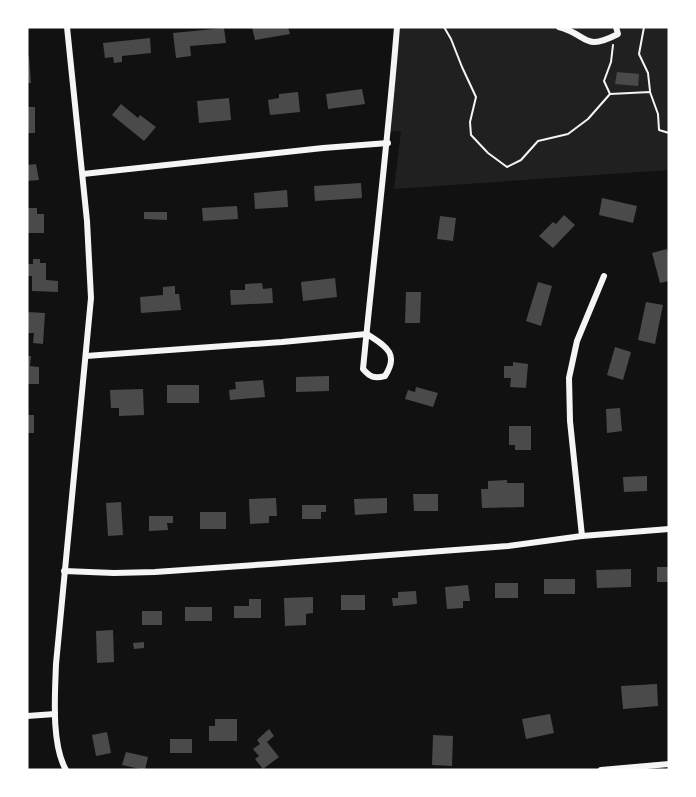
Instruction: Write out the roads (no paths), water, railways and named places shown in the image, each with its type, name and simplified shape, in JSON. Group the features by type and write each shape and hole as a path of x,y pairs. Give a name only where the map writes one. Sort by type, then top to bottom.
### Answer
{"street":[{"path":"66,770 60,757 55,714 56,664 91,298 91,269 83,174 68,27"},
{"path":"86,356 367,334 388,348 392,358 385,376 377,378 369,376 363,369 367,334 388,143 397,27"},
{"path":"559,27 574,29 582,38 592,43 614,37 618,34 616,27"},
{"path":"83,174 388,143"},
{"path":"582,536 570,421 569,378 577,341 604,276"},
{"path":"64,571 114,573 201,569 508,546 582,536 669,529"},
{"path":"27,716 55,714"},
{"path":"601,770 669,764"}]}
